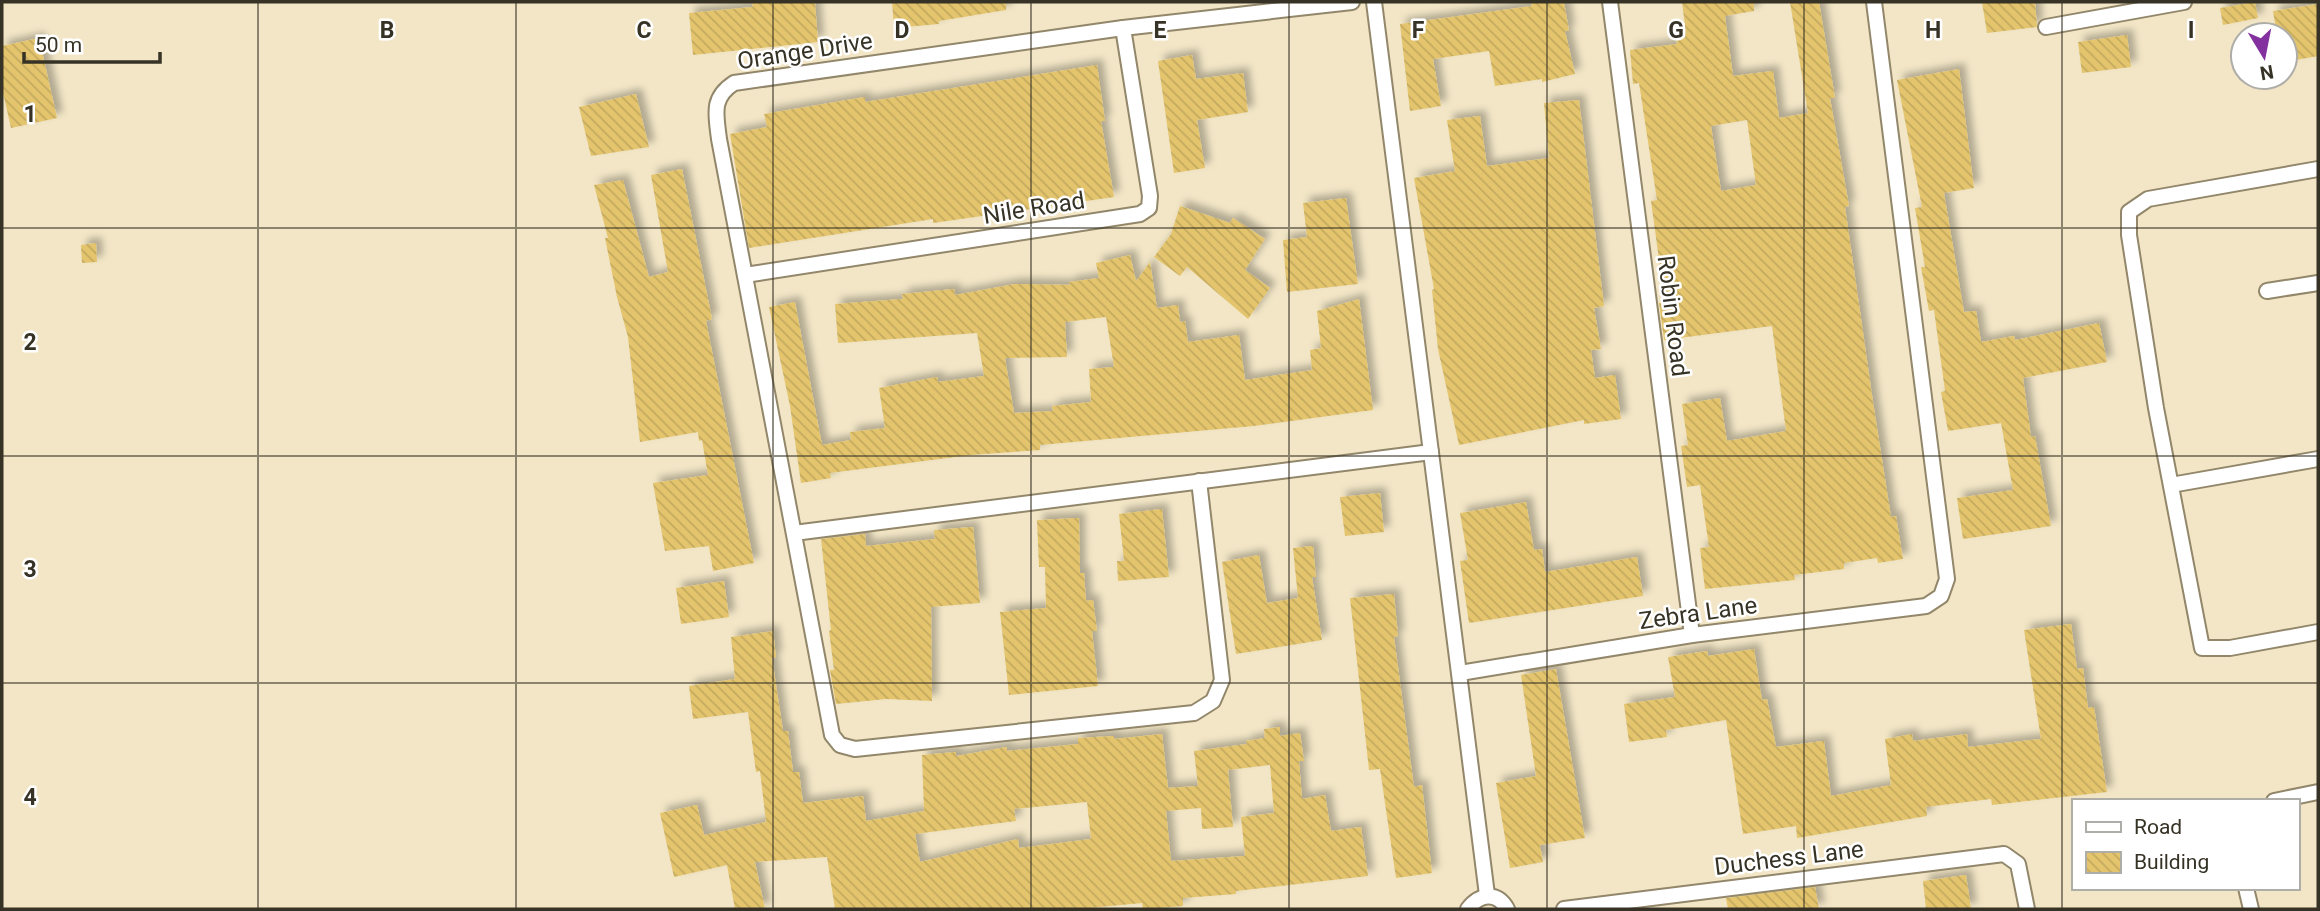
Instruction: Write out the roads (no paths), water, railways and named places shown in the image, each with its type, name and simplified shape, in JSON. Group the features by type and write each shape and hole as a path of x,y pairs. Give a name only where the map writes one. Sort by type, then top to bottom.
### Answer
{"street":[{"name":"Orange Drive","path":"745,275 715,108 724,89 734,83 1123,28 1352,2"},
{"path":"1374,2 1487,895"},
{"name":"Robin Road","path":"1610,2 1692,635"},
{"name":"Zebra Lane","path":"1460,673 1692,635 1926,606 1941,596 1947,579 1874,2"},
{"path":"2046,27 2184,2"},
{"name":"Nile Road","path":"745,275 1140,214 1149,208 1150,196 1123,28"},
{"path":"2318,169 2148,199 2130,212 2129,235 2171,485 2202,648 2230,648 2318,632"},
{"path":"745,275 832,735 840,746 855,749 1194,713 1213,701 1222,680 1199,481"},
{"path":"2267,291 2318,283"},
{"path":"794,533 1431,453"},
{"path":"2171,485 2318,459"},
{"path":"2284,799 2318,792"},
{"name":"Duchess Lane","path":"1563,909 2004,854 2018,863 2027,909"},
{"path":"2246,890 2251,909"},
{"path":"1468,909 1475,899 1487,895 1498,898 1507,909"}]}
